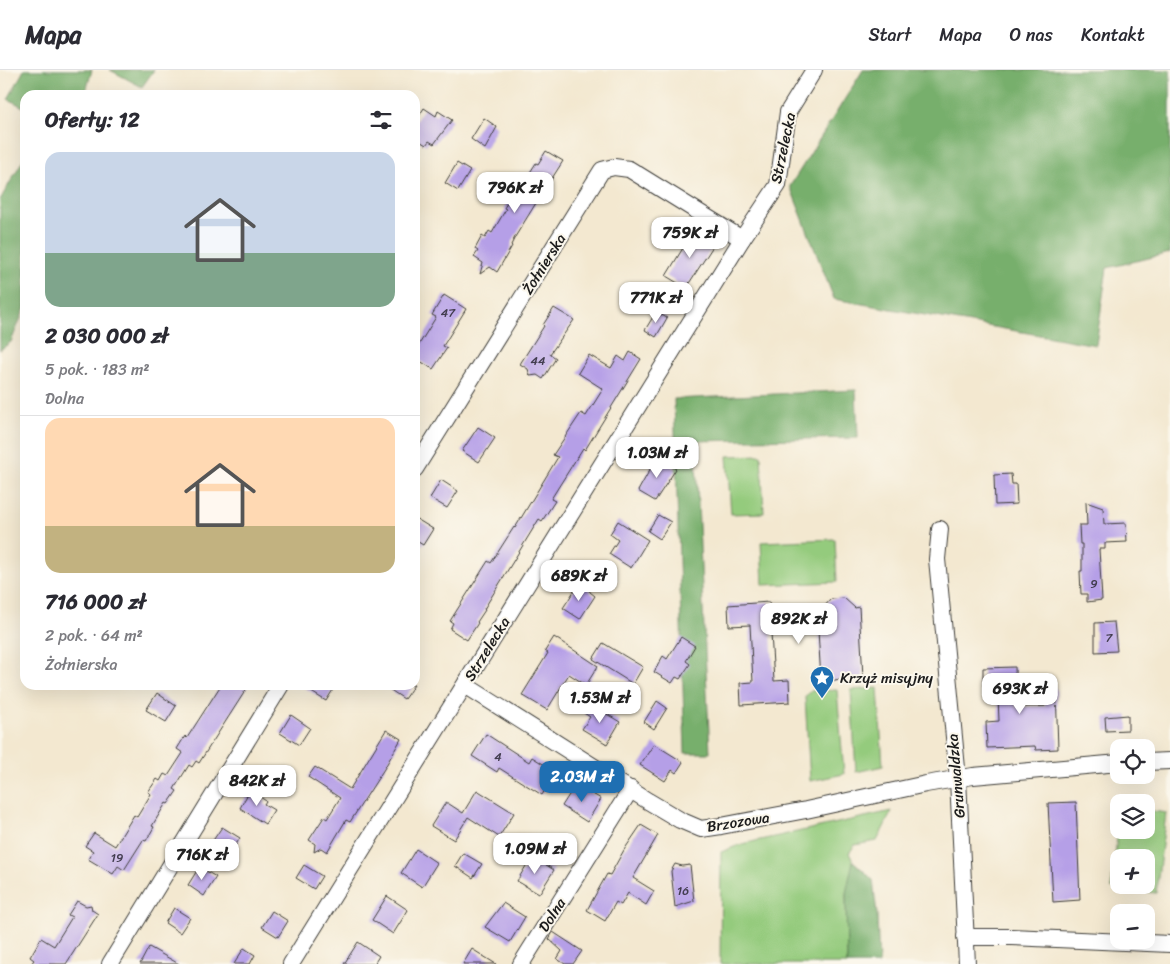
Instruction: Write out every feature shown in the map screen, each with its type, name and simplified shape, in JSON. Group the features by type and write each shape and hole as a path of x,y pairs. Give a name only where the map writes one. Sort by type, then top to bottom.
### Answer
{"street":[{"name":"Strzelecka","path":"291,964 742,239 778,185 788,112 814,70"},
{"name":"Żołnierska","path":"420,456 602,170 614,167 629,169 742,239"},
{"name":"Grunwaldzka","path":"940,529 937,559 958,779 967,964"},
{"name":"Brzozowa","path":"465,685 680,820 701,829 973,776 1110,764"},
{"path":"110,964 278,690"},
{"path":"1155,762 1170,761"},
{"name":"Dolna","path":"520,964 631,790"},
{"path":"965,937 1011,937 1170,944"}],"green space":[{"path":"24,70 92,70 86,90 20,90 20,105 8,99"},
{"path":"110,70 154,70 142,87"},
{"path":"863,70 1170,70 1170,253 1107,268 1096,345 834,299 790,186"},
{"path":"20,165 20,320 11,342 0,350 0,200"},
{"path":"856,390 858,438 695,441 710,753 685,753 674,399"},
{"path":"761,455 764,513 731,514 727,456"},
{"path":"835,539 837,582 763,585 761,542"},
{"path":"878,688 883,766 856,772 851,690"},
{"path":"837,690 844,774 810,781 805,697 810,691"},
{"path":"892,811 877,841 855,845 849,853 853,861 873,880 846,893 847,964 720,964 721,852 742,844"},
{"path":"1155,811 1166,813 1156,893 1155,849 1116,849 1117,839 1155,839"},
{"path":"853,861 873,880 877,914 879,964 847,964 846,893"}],"building":[{"path":"424,108 436,116 438,111 452,120 434,144 429,141 426,145 420,141 420,114"},
{"path":"484,118 497,127 485,149 471,139"},
{"path":"546,151 563,161 549,183 545,181 533,201 536,203 515,237 497,272 490,267 480,274 483,263 474,257 478,251 475,249 482,236 485,238 489,231 492,233 519,183 522,185"},
{"path":"457,163 470,171 458,191 445,183"},
{"path":"694,230 715,243 686,288 666,276"},
{"path":"444,295 466,309 443,346 447,348 433,369 420,361 420,343 436,317 432,315"},
{"path":"554,308 574,320 550,354 556,358 543,379 537,375 530,376 528,369 520,364"},
{"path":"656,312 667,318 656,337 645,330"},
{"path":"630,352 641,359 585,450 583,448 551,499 555,501 542,521 539,519 467,640 450,629 453,623 450,621 488,561 491,563 515,528 558,457 553,455 581,413 586,416 603,389 578,373 589,355 611,368 618,356 625,361"},
{"path":"478,427 495,438 479,462 462,451"},
{"path":"657,457 676,469 655,501 638,491"},
{"path":"1011,474 1012,484 1016,484 1017,504 995,505 994,475"},
{"path":"441,480 458,491 447,508 430,498"},
{"path":"1086,502 1103,508 1104,524 1126,523 1127,542 1105,543 1105,549 1099,549 1102,600 1087,602 1087,594 1081,594 1082,544 1080,544 1079,525 1087,525"},
{"path":"658,515 671,522 660,539 648,531"},
{"path":"420,521 433,529 423,545 420,543"},
{"path":"618,521 648,540 631,568 609,554 618,540 610,534"},
{"path":"578,585 584,589 588,587 595,596 580,619 563,608"},
{"path":"844,598 855,608 859,607 863,677 852,680 852,676 831,681 821,680 818,630 771,633 774,681 789,680 790,702 741,705 740,683 753,682 750,625 729,626 728,605 769,602 770,612 822,609 831,599"},
{"path":"1114,622 1117,651 1095,652 1095,623"},
{"path":"554,637 598,666 586,685 569,674 547,710 522,695 548,653 545,651"},
{"path":"681,637 695,646 686,661 690,664 680,679 676,677 672,683 654,672 663,656 667,659"},
{"path":"603,643 643,667 633,684 593,659"},
{"path":"1015,667 1016,707 1045,706 1044,689 1056,688 1058,749 1036,750 1035,746 987,748 986,722 999,721 998,696 988,696 987,686 983,686 983,668"},
{"path":"218,690 246,690 199,763 196,761 192,767 189,765 174,789 177,791 168,804 166,803 152,826 154,827 146,841 143,840 124,870 118,866 113,874 88,859 93,851 85,846 94,833 115,846 134,815 137,817 151,794 148,792 157,779 160,781 164,774 168,776 183,753 177,749 185,736 187,738"},
{"path":"308,690 333,690 326,701"},
{"path":"390,690 410,690 404,699"},
{"path":"157,693 176,706 166,722 146,710"},
{"path":"657,701 667,708 654,729 644,722"},
{"path":"590,704 620,722 607,744 582,729 590,717 584,713"},
{"path":"291,715 310,728 299,745 280,733"},
{"path":"1128,715 1128,730 1106,731 1105,717"},
{"path":"386,730 401,739 384,769 350,822 346,820 327,852 321,848 314,852 315,844 309,840 324,817 327,819 340,798 308,777 315,767 350,789"},
{"path":"486,734 529,762 532,757 556,772 542,795 499,768 497,772 472,756"},
{"path":"654,744 683,762 676,773 672,770 665,781 640,765"},
{"path":"576,784 601,799 587,822 562,806"},
{"path":"250,790 266,801 264,804 274,810 265,824 240,808"},
{"path":"477,790 514,813 499,837 468,817 454,840 431,826 446,802 463,813"},
{"path":"1076,802 1080,900 1053,902 1048,803"},
{"path":"641,825 658,835 633,878 654,891 646,905 628,893 621,905 616,902 605,921 587,910 607,874 610,875"},
{"path":"222,827 240,838 229,856 210,845"},
{"path":"416,849 437,863 422,887 401,873"},
{"path":"463,853 482,864 473,878 455,866"},
{"path":"532,856 554,870 539,894 517,881"},
{"path":"675,864 682,866 690,865 694,901 675,907 671,871"},
{"path":"304,865 322,876 314,889 296,878"},
{"path":"201,868 216,877 204,896 188,885 198,869 200,870"},
{"path":"387,896 408,910 393,934 372,920"},
{"path":"77,901 86,906 91,905 92,910 98,914 66,964 31,964 34,960 30,957 41,938 54,946 72,917 68,915"},
{"path":"503,903 525,917 510,942 485,927"},
{"path":"174,908 190,918 180,933 165,923"},
{"path":"272,911 288,921 278,937 262,927"},
{"path":"553,932 582,951 573,964 565,964 557,959 562,951 549,939"},
{"path":"358,942 379,956 374,964 344,964"},
{"path":"149,947 179,964 140,964"},
{"path":"244,948 255,955 250,964 234,964"},
{"path":"472,949 496,964 463,964"}],"place":[{"name":"Krzyż misyjny","path":"822,699"}]}
